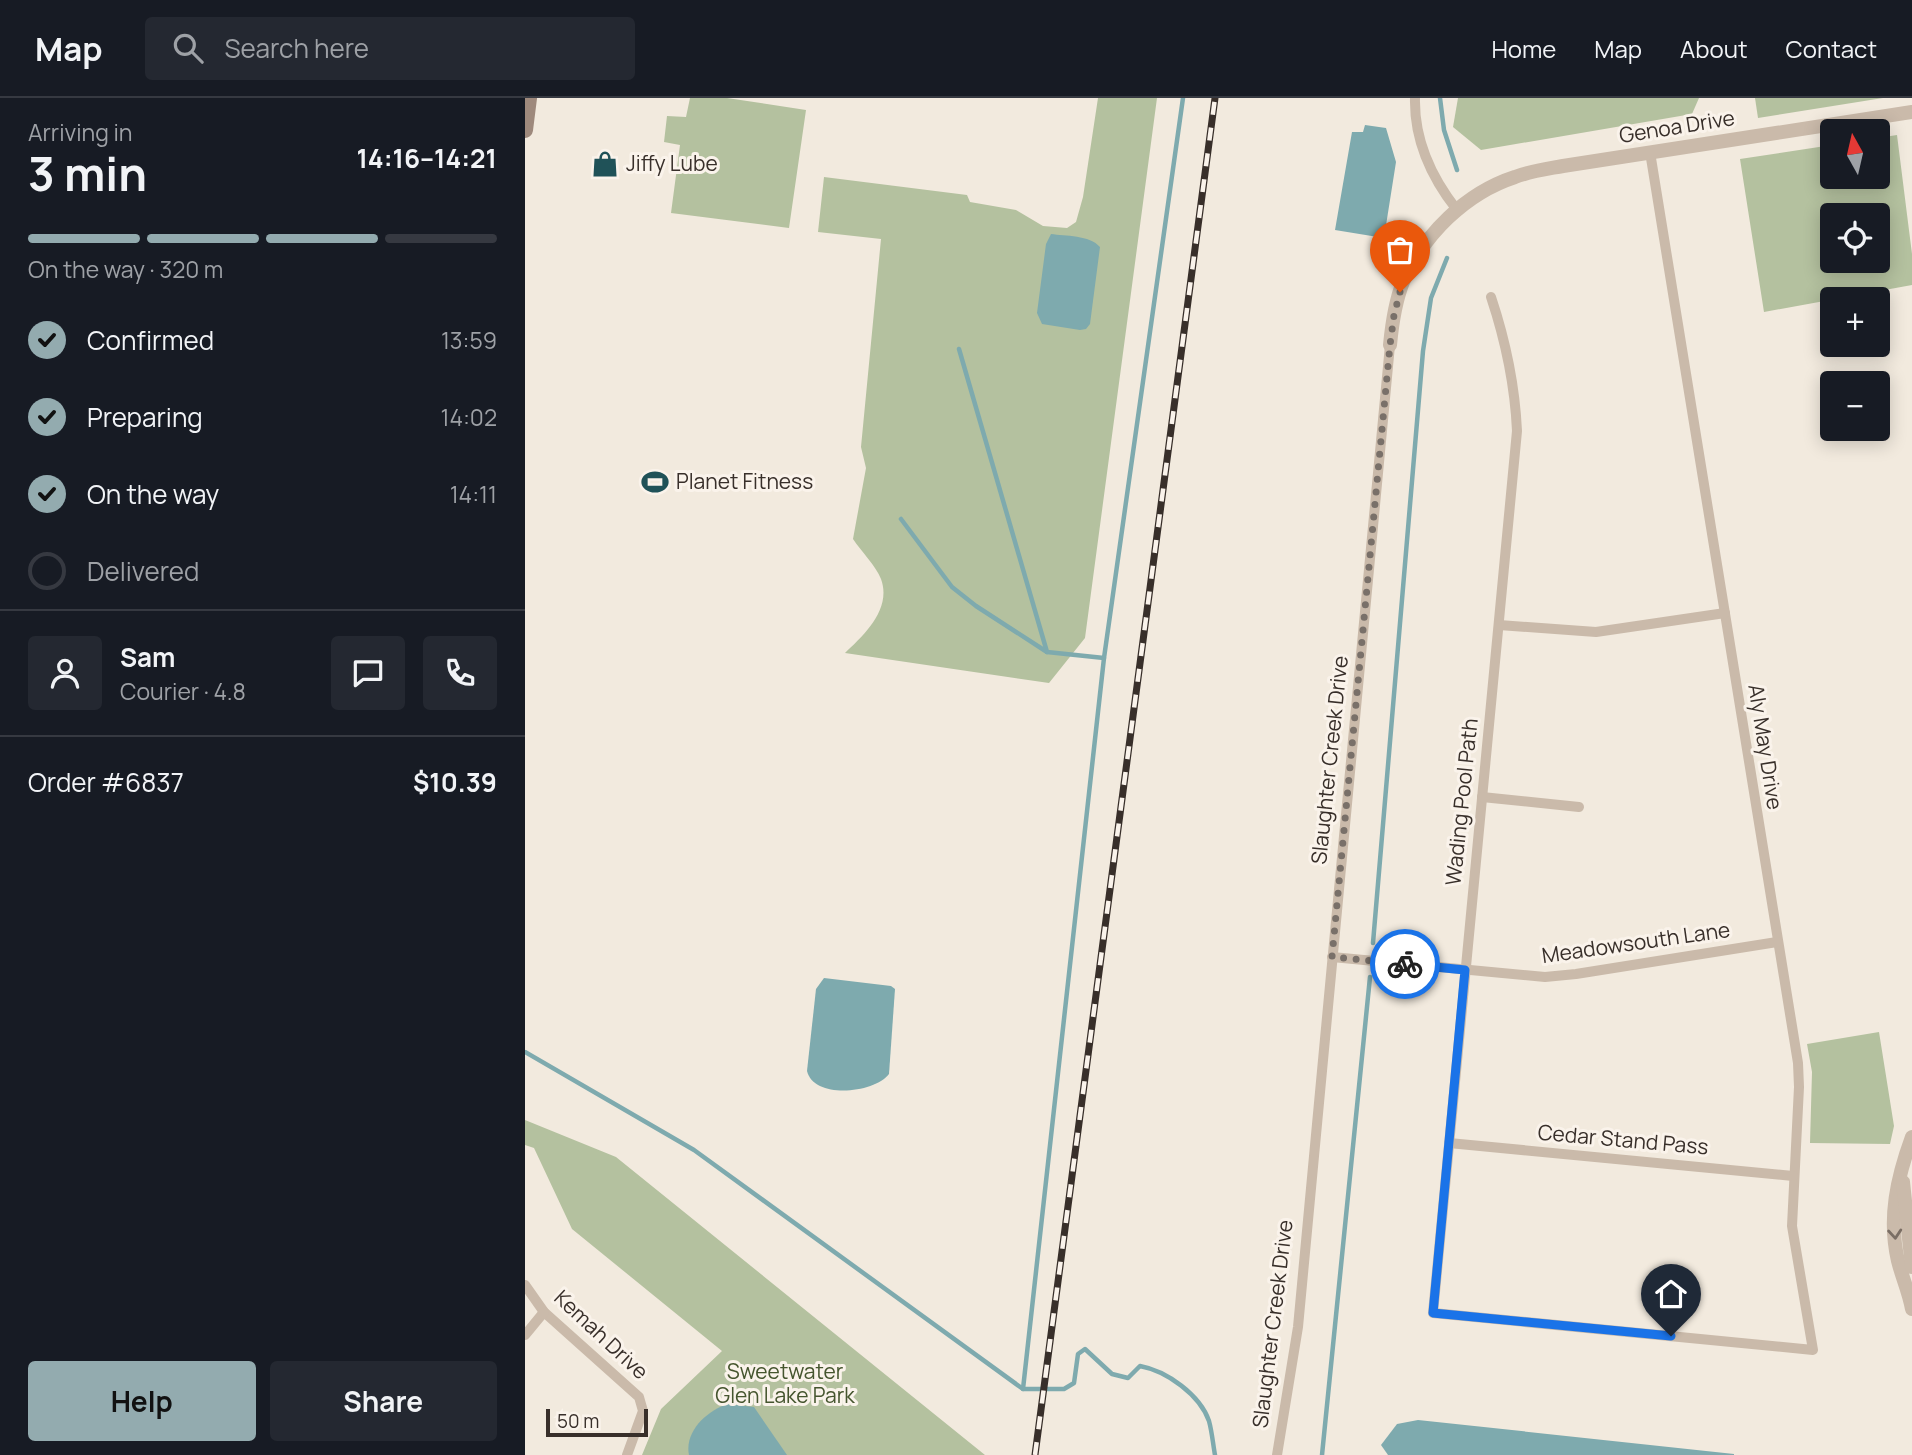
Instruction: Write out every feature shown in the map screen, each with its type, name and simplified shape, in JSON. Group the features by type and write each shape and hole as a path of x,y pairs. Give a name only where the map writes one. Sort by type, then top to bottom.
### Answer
{"main road":[{"path":"525,130 529,98"}],"street":[{"path":"1415,98 1421,147 1437,185 1457,210"},
{"name":"Genoa Drive","path":"1457,210 1497,185 1522,175 1650,152 1912,112"},
{"name":"Aly May Drive","path":"1650,152 1799,1074 1793,1176 1793,1235 1813,1350"},
{"name":"Slaughter Creek Drive","path":"1277,1455 1298,1327 1394,315 1404,281 1427,242 1457,210"},
{"name":"Wading Pool Path","path":"1491,297 1502,334 1517,431 1433,1313 1813,1350"},
{"path":"1499,625 1596,632 1725,613"},
{"path":"1482,797 1579,807"},
{"name":"Meadowsouth Lane","path":"1332,957 1528,976 1561,976 1777,942"},
{"path":"1911,1305 1893,1229 1896,1189 1912,1138"},
{"name":"Cedar Stand Pass","path":"1449,1143 1793,1176"},
{"path":"1901,1167 1912,1267"},
{"path":"1911,1305 1912,1284"},
{"name":"Kemah Drive","path":"525,1285 544,1312 639,1398 643,1411 627,1455"},
{"path":"525,1335 544,1312"}],"green space":[{"path":"690,98 727,98 806,110 789,228 671,213 680,145 664,142 667,116 686,117"},
{"path":"1098,98 1157,98 1085,638 1049,683 845,653 874,620 883,601 879,574 853,539 866,468 861,447 881,239 818,232 824,177 967,195 970,202 1016,210 1043,226 1067,228 1076,222 1083,197"},
{"path":"1458,98 1699,98 1692,114 1481,150 1453,127"},
{"path":"1755,98 1883,98 1758,118"},
{"path":"1897,135 1912,254 1912,285 1890,289 1820,287 1820,302 1764,312 1740,159 1820,147 1820,189 1890,189 1890,136"},
{"path":"1879,1032 1894,1126 1890,1144 1810,1143 1812,1072 1807,1044"},
{"name":"Sweetwater Glen Lake Park","path":"525,1120 616,1157 985,1455 642,1455 661,1409 722,1351 572,1229 534,1148 525,1145"}],"water":[{"path":"1365,125 1386,128 1396,162 1384,238 1335,230 1352,132 1363,132"},
{"path":"1051,234 1084,238 1100,247 1090,324 1086,329 1042,324 1037,313 1046,244"},
{"path":"824,978 891,986 895,989 889,1074 882,1081 859,1089 832,1090 812,1080 807,1071 816,989"},
{"path":"728,1404 754,1407 787,1455 689,1455 690,1438 699,1423 713,1411"},
{"path":"1418,1420 1734,1455 1388,1455 1381,1445 1397,1424"}],"waterway":[{"path":"1023,1389 1104,658 1183,98"},
{"path":"1440,98 1444,130 1457,170"},
{"path":"1384,238 1393,256"},
{"path":"1373,943 1423,351 1431,298 1447,258"},
{"path":"959,349 1047,652"},
{"path":"901,519 952,587 976,606 1047,652 1104,658"},
{"path":"1322,1455 1370,977"},
{"path":"525,1052 694,1150 1023,1389 1064,1389 1074,1383 1078,1354 1085,1349 1112,1374 1128,1378 1140,1366 1161,1373 1190,1393 1205,1411 1215,1455"}],"railway":[{"path":"1035,1455 1215,98"}],"way so far":[{"path":"1400,292 1390,345 1332,957 1405,964"}],"place":[{"name":"Jiffy Lube","path":"605,164"},
{"name":"Planet Fitness","path":"655,482"}],"route":[{"path":"1405,964 1465,970 1433,1313 1671,1336"}]}
